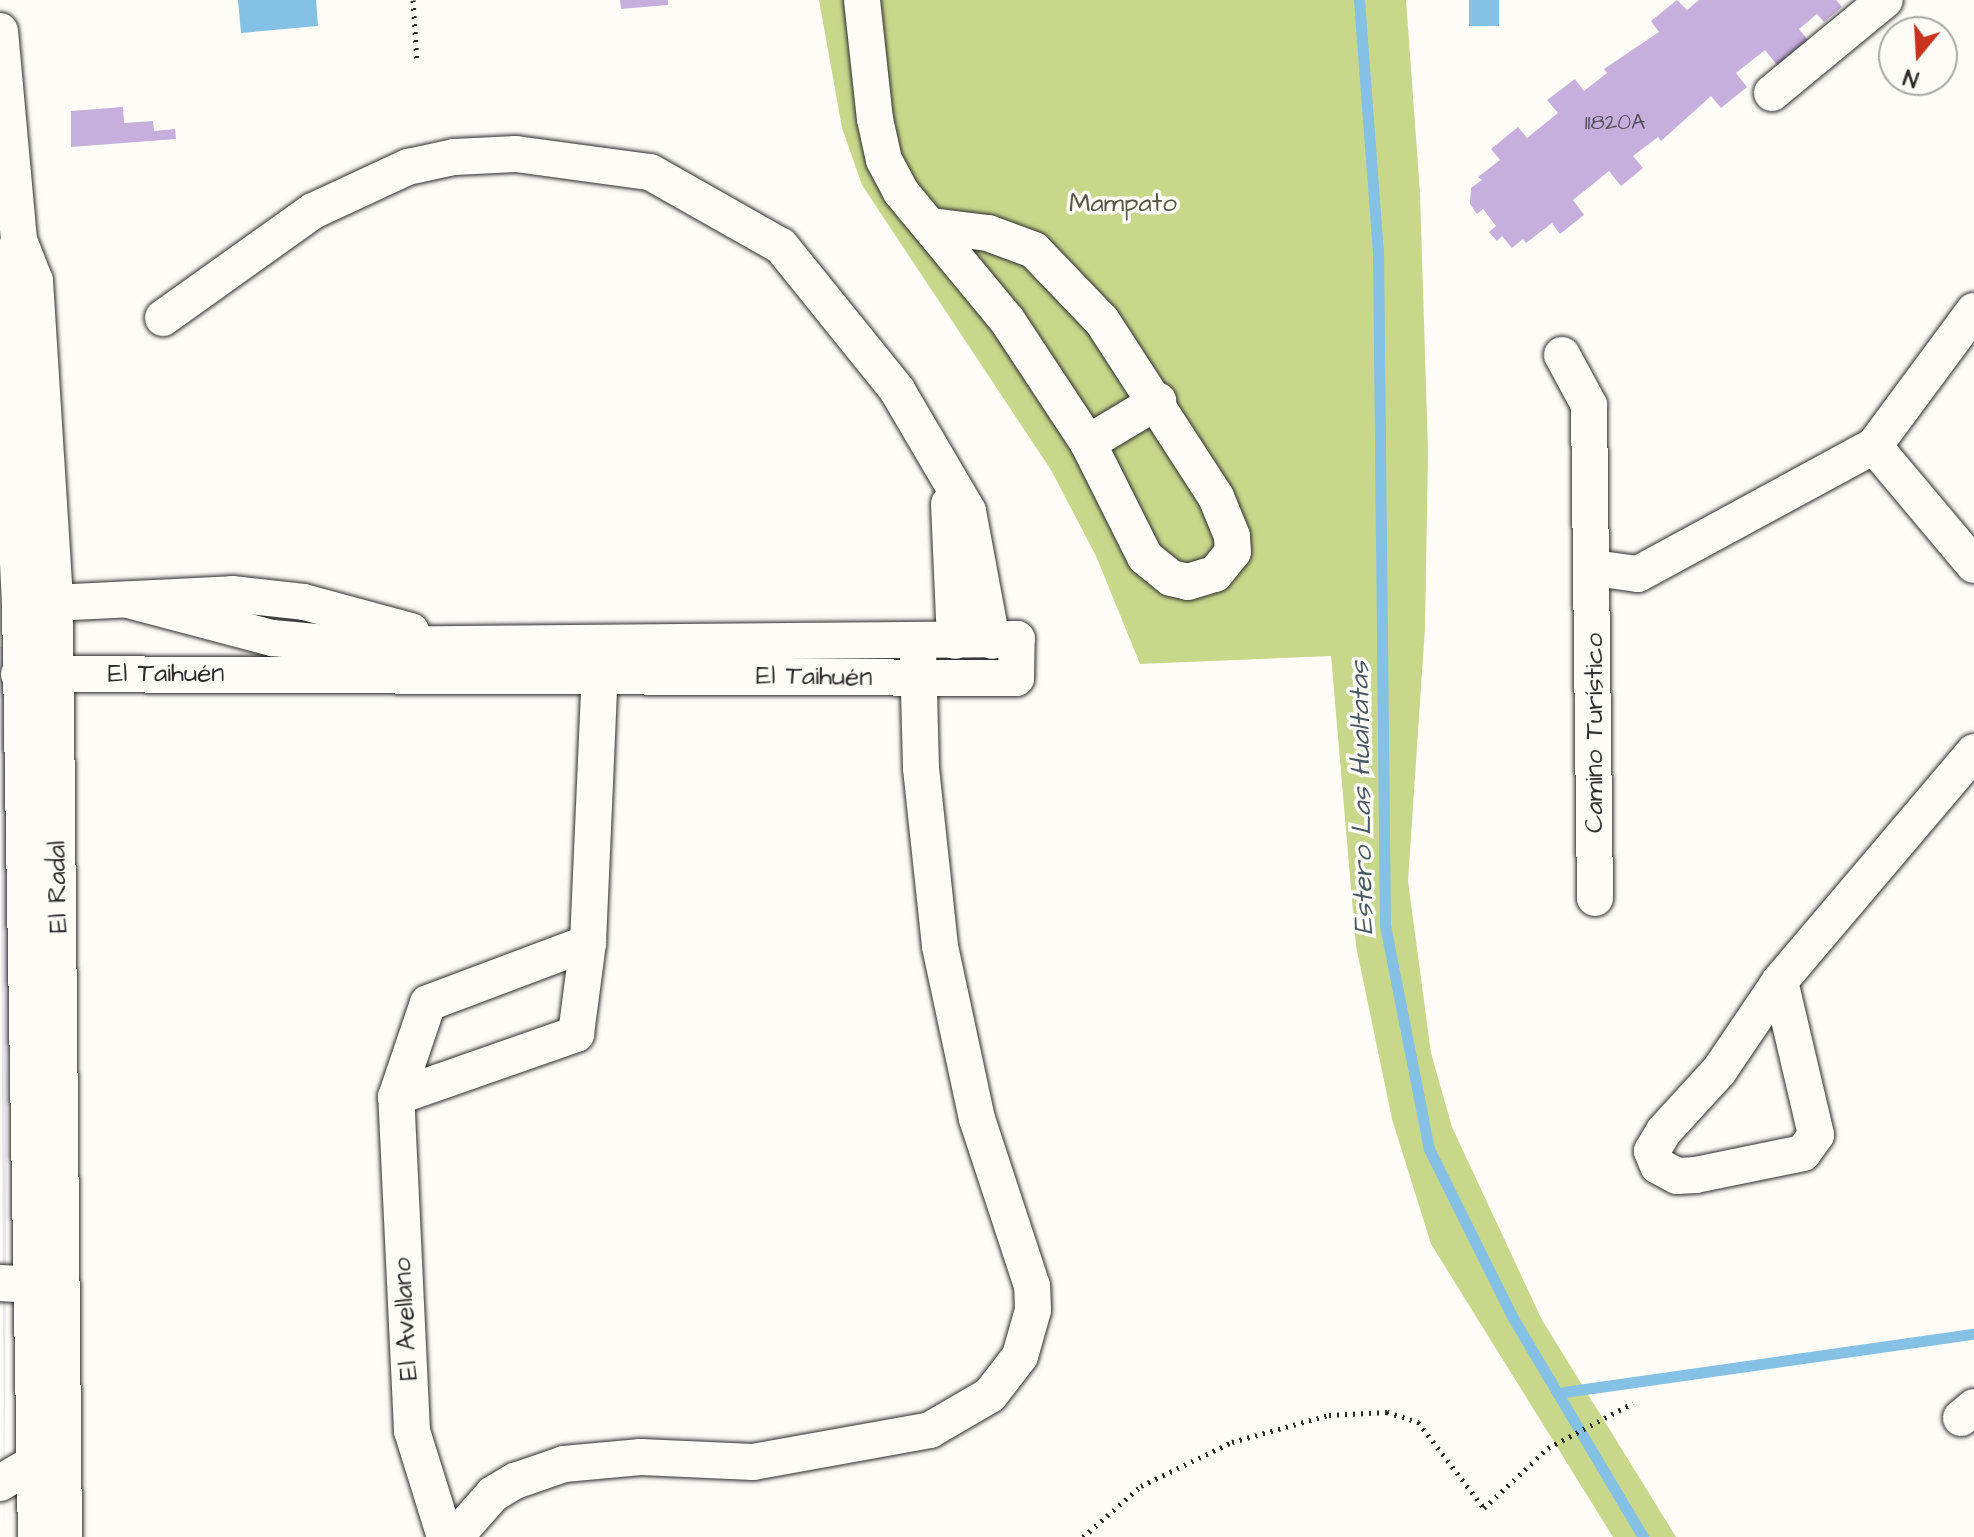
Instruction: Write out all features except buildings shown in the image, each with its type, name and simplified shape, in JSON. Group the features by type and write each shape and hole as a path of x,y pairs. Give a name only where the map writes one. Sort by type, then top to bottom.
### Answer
{"street":[{"path":"862,0 884,160 901,192 1007,320 1088,443 1151,564 1171,578 1188,582 1215,574 1233,552 1232,536 1216,497 1158,401 1102,321 1034,250 988,233 931,226"},
{"path":"1772,93 1885,0"},
{"name":"El Radal","path":"0,31 7,185 19,240 35,281 25,604 19,674 16,1284 37,1461 36,1537"},
{"path":"163,318 313,211 408,167 454,157 516,154 639,170 718,205 781,246 897,390 968,511 992,641"},
{"path":"1594,568 1638,574 1874,446 1974,311"},
{"name":"Camino Turístico","path":"1562,355 1589,405 1594,568 1595,898"},
{"path":"1088,443 1158,401"},
{"path":"1874,446 1974,565"},
{"path":"948,479 955,641"},
{"name":"El Taihuén","path":"19,674 601,658 917,641 1017,639 1016,678 918,678 601,658 463,642 272,597 177,595 25,604"},
{"name":"El Radal","path":"25,604 56,674 64,1537"},
{"path":"455,1537 493,1494 564,1464 641,1457 753,1462 930,1430 990,1395 1020,1356 1033,1310 1032,1286 977,1119 940,946 928,857 917,641"},
{"path":"396,1097 576,1034 588,943 601,658"},
{"path":"1780,981 1816,1135 1803,1153 1696,1175 1677,1176 1658,1166 1652,1151 1664,1131 1719,1071 1780,981 1974,752"},
{"name":"El Avellano","path":"445,1537 412,1431 396,1097 428,1003 588,943"},
{"path":"0,1483 37,1461"}],"path":[{"path":"413,0 417,62"},
{"path":"1083,1537 1141,1486 1232,1442 1329,1415 1387,1412 1418,1422 1484,1508 1548,1448 1633,1403"}],"shaded area":[{"path":"0,647 7,647 9,852 4,1537"}],"green space":[{"name":"Mampato","path":"819,0 1406,0 1420,193 1428,452 1425,628 1408,881 1431,1053 1452,1127 1542,1320 1676,1537 1613,1537 1431,1244 1392,1119 1356,946 1331,656 1140,664 1096,556 1051,470 862,185 842,128"}],"water":[{"path":"238,0 316,0 318,26 241,33"},
{"path":"1469,0 1499,0 1499,26 1469,26"}],"waterway":[{"name":"Estero Las Hualtatas","path":"1359,0 1378,250 1385,925 1429,1149 1513,1318 1643,1537"},
{"path":"1564,1392 1974,1334"}]}
